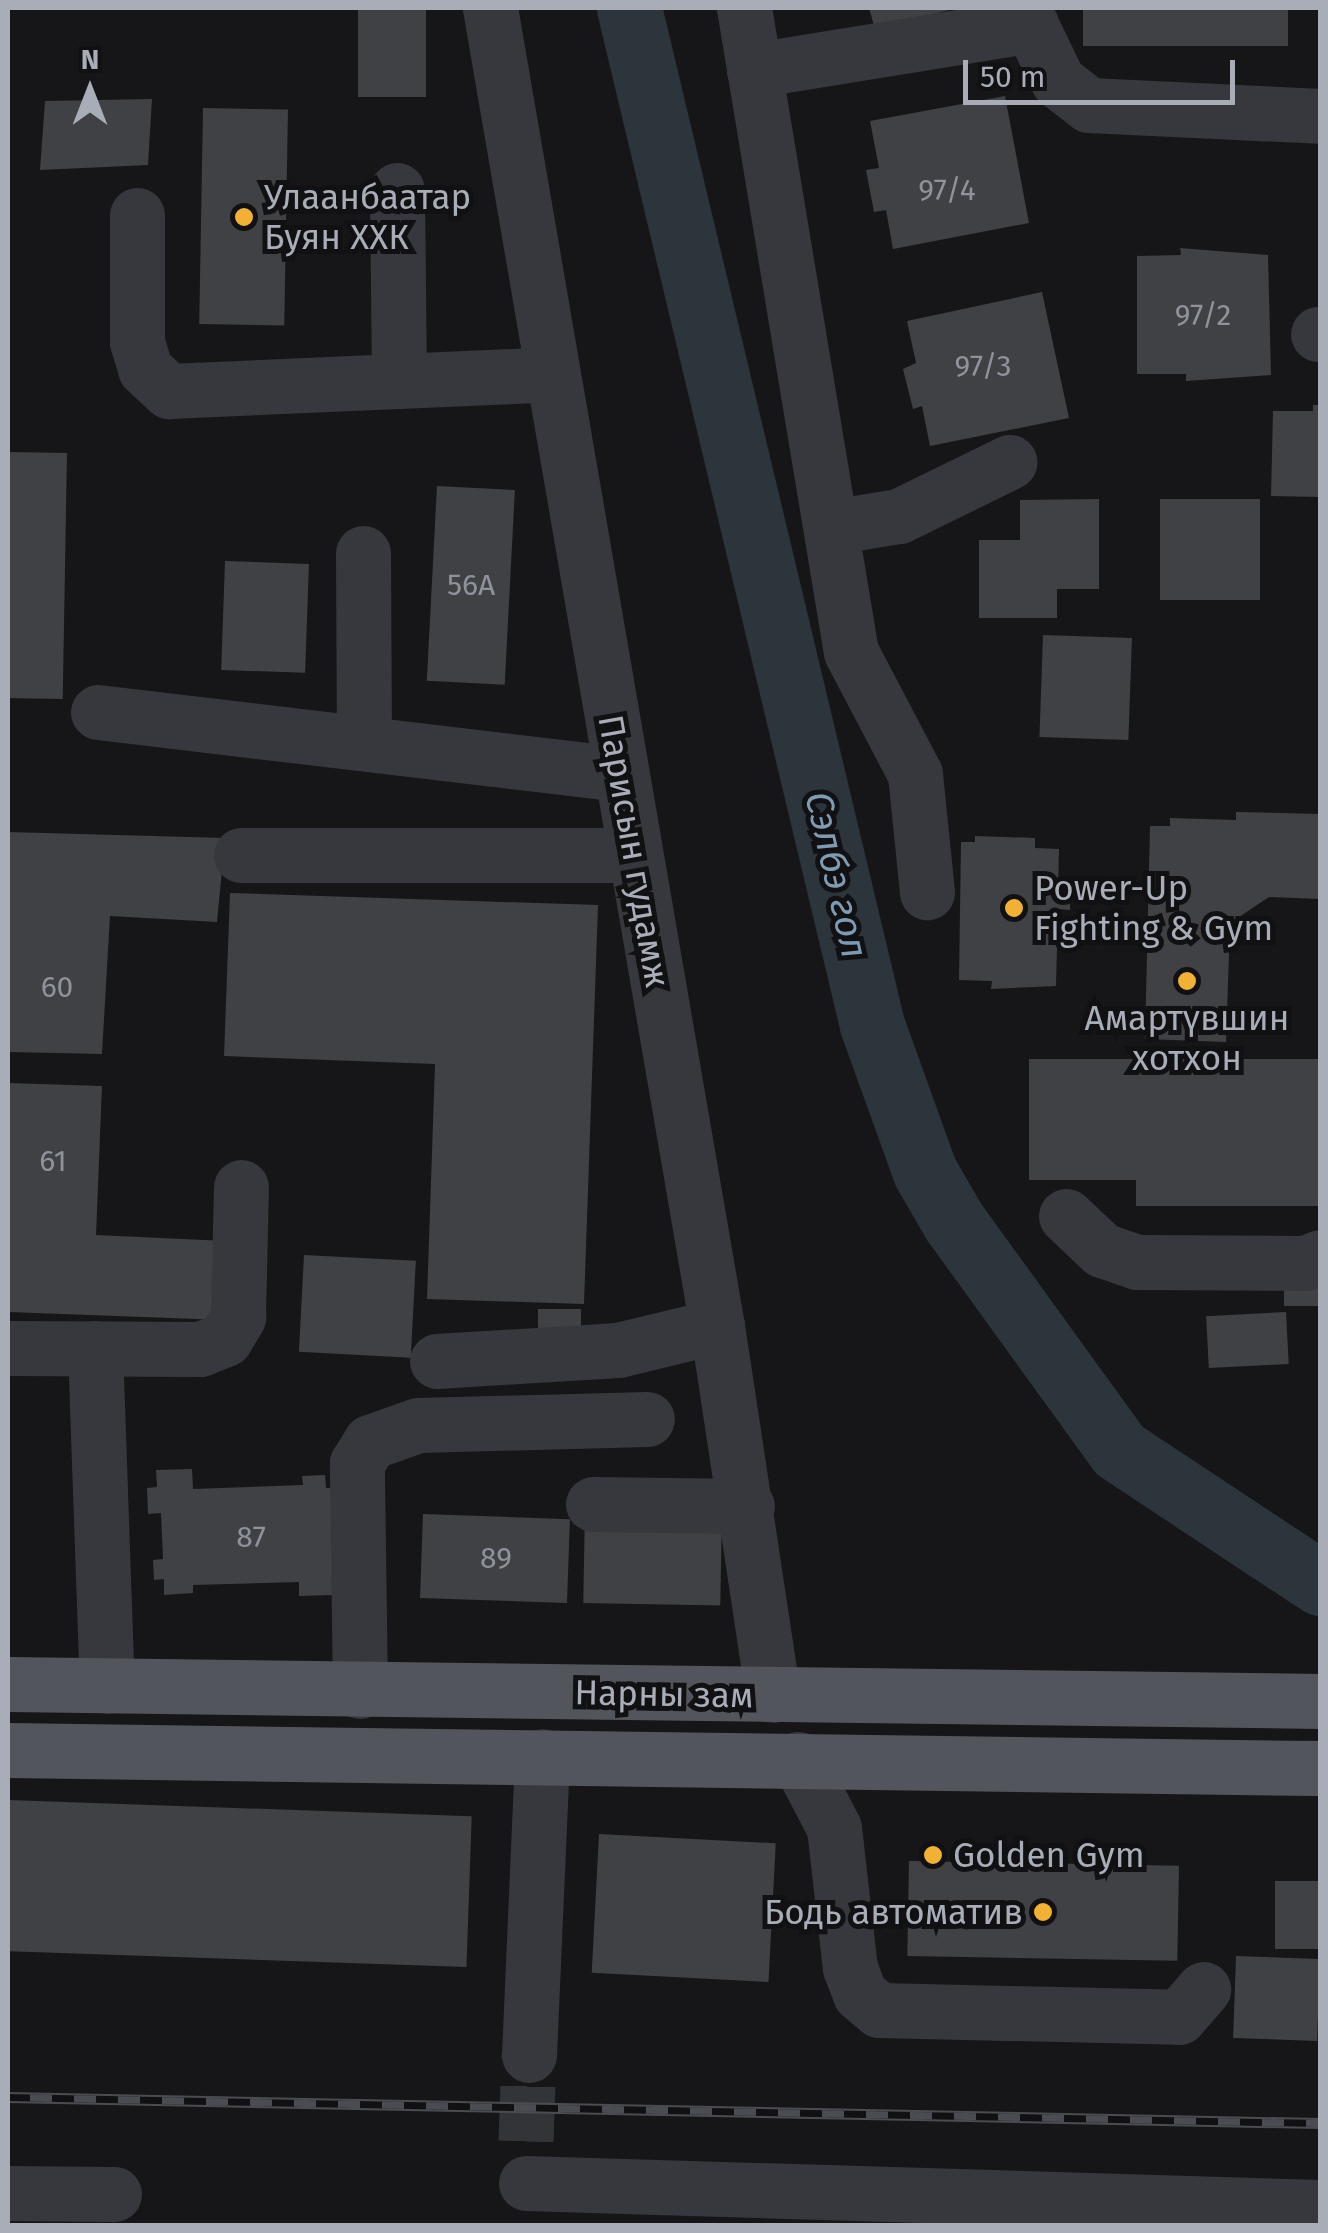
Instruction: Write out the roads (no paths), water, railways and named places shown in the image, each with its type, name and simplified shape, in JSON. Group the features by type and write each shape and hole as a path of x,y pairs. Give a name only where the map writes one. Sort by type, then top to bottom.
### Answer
{"main road":[{"name":"Нарны зам","path":"13,1716 106,1686 1297,1700"},
{"name":"Нарны зам","path":"13,1716 542,1756 1304,1768"}],"street":[{"name":"Парисын гудамж","path":"490,8 717,1326 773,1695"},
{"path":"744,8 851,652 915,774 927,892"},
{"path":"754,70 1030,16 1058,81 1089,106 1320,116"},
{"path":"397,190 399,381"},
{"path":"138,215 138,342 145,369 169,391 552,374"},
{"path":"832,526 899,516 1010,462"},
{"path":"363,553 364,740"},
{"path":"98,712 364,740 620,774"},
{"path":"241,855 634,854"},
{"path":"8,1348 200,1349 230,1333 238,1317 241,1187"},
{"path":"1066,1216 1102,1250 1136,1262 1306,1264 1320,1257"},
{"path":"437,1361 618,1350 717,1326"},
{"path":"95,1348 106,1686"},
{"path":"360,1690 357,1464 370,1442 418,1425 647,1419"},
{"path":"593,1504 747,1506"},
{"path":"529,2056 542,1756"},
{"path":"798,1760 834,1828 850,1968 860,1994 880,2010 1179,2017 1203,1989"},
{"path":"526,2183 1320,2207"},
{"path":"8,2193 114,2194"}],"waterway":[{"name":"Сэлбэ гол","path":"629,8 872,1025 925,1172 954,1222 1119,1450 1320,1583"}],"tunnel":[{"path":"526,2141 529,2055"}],"railway":[{"path":"8,2097 1320,2123"}],"place":[{"name":"Улаанбаатар Буян ХХК","path":"244,217"},
{"name":"Power-Up Fighting & Gym","path":"1014,908"},
{"name":"Амартүвшин хотхон","path":"1187,981"},
{"name":"Golden Gym","path":"933,1855"},
{"name":"Бодь автоматив","path":"1043,1912"}]}
